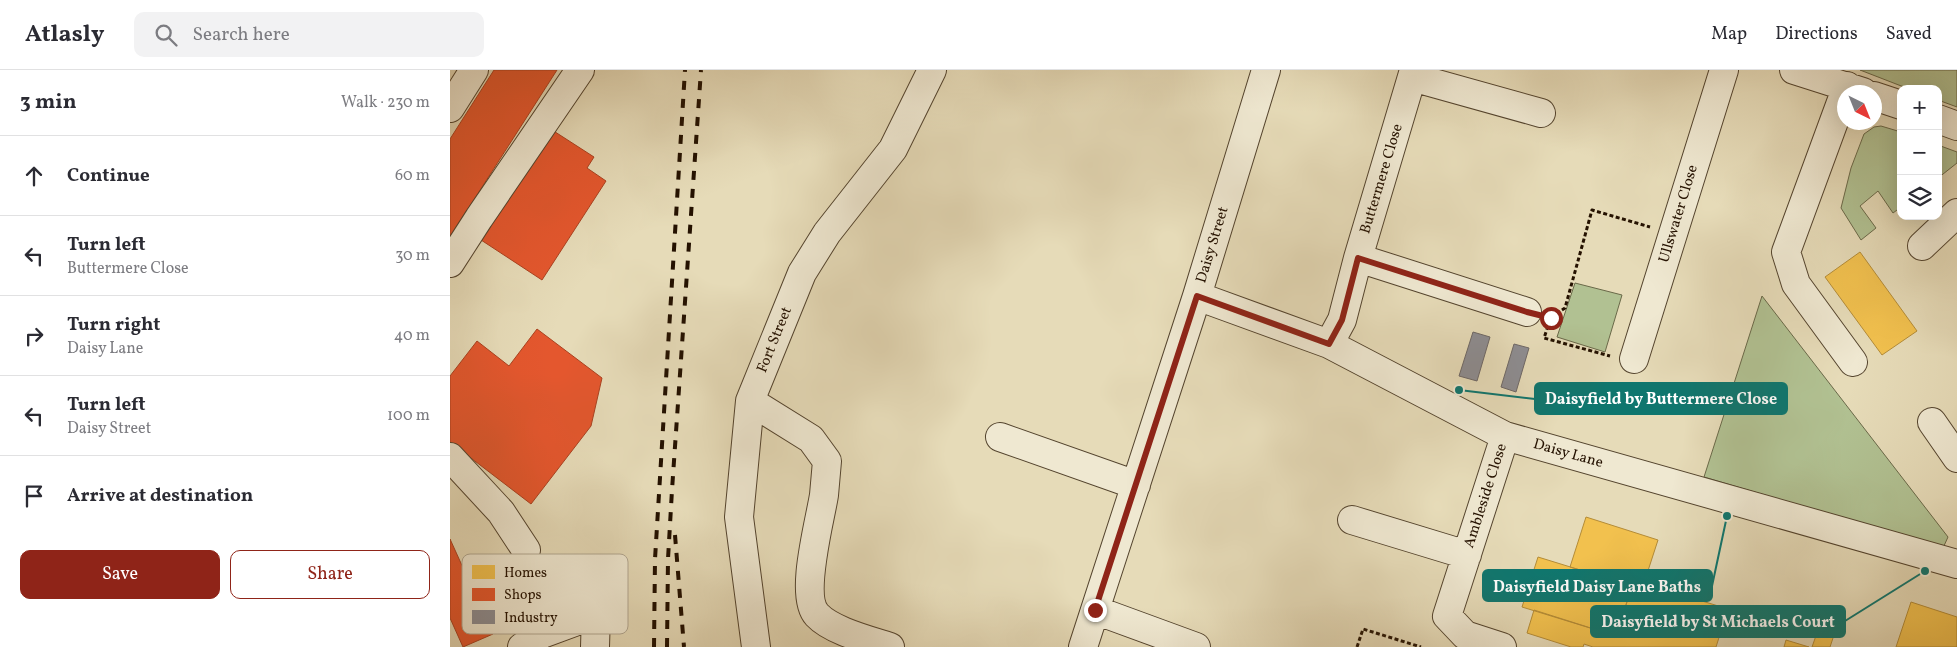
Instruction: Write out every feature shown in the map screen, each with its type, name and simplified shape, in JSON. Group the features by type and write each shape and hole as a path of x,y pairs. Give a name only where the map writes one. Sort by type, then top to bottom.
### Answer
{"street":[{"path":"450,108 474,70"},
{"path":"450,263 580,70"},
{"name":"Fort Street","path":"756,647 739,517 750,401 802,273 827,232 893,149 932,70"},
{"name":"Daisy Street","path":"1083,647 1197,296 1266,70"},
{"name":"Ullswater Close","path":"1634,359 1724,70"},
{"path":"1794,70 1842,85"},
{"path":"1413,74 1541,113"},
{"name":"Buttermere Close","path":"1329,344 1342,320 1358,258 1413,74"},
{"path":"1882,99 1897,105"},
{"path":"1942,120 1957,126"},
{"path":"1838,130 1786,252 1796,284 1853,362"},
{"path":"1922,246 1957,213"},
{"path":"1358,258 1539,315"},
{"name":"Daisy Lane","path":"1197,296 1329,344 1505,436 1957,564"},
{"path":"750,401 811,439 827,461 824,495 812,551 810,606 816,615 828,625 890,647"},
{"path":"1932,422 1957,458"},
{"path":"1000,436 1136,485"},
{"name":"Ambleside Close","path":"1495,646 1465,635 1447,616 1505,436"},
{"path":"450,457 501,512 526,550"},
{"name":"Ambleside Close","path":"1352,520 1467,555"},
{"path":"1095,610 1196,647"},
{"path":"522,647 542,634"},
{"path":"595,634 595,647"}],"path":[{"path":"1634,359 1605,356 1544,338 1539,315 1564,308 1592,210 1672,233"},
{"path":"1357,647 1363,629 1421,647"}],"green space":[{"path":"1860,70 1957,70 1957,107 1942,101 1942,85 1899,85"},
{"path":"1882,126 1897,131 1897,210 1893,213 1878,191 1860,206 1876,228 1861,240 1841,208 1851,168 1864,134 1870,130 1882,130"},
{"path":"1942,146 1957,152 1957,163 1942,175"},
{"path":"1575,283 1622,295 1605,352 1557,337"},
{"path":"1762,296 1948,537 1943,548 1704,477"}],"building: Homes":[{"path":"1860,252 1917,331 1882,355 1825,277"},
{"path":"1586,517 1658,540 1644,583 1634,580 1632,586 1570,567"},
{"path":"1538,557 1632,586 1616,636 1522,607"},
{"path":"1634,580 1728,609 1716,647 1593,647 1584,644 1583,647 1571,647 1527,633 1534,610 1616,636"},
{"path":"1911,602 1957,617 1957,647 1896,647"},
{"path":"1818,630 1834,635 1830,647 1812,647"},
{"path":"1786,640 1809,647 1784,647"}],"building: Shops":[{"path":"494,70 557,70 450,237 450,139"},
{"path":"549,128 594,157 587,168 606,181 542,280 478,238"},
{"path":"537,329 602,378 591,426 531,504 450,442 450,376 477,341 509,366"},
{"path":"450,539 462,566 462,634 493,634 463,647 450,618"}],"building: Industry":[{"path":"1473,332 1490,337 1477,381 1459,376"},
{"path":"1514,344 1529,348 1516,392 1501,387"}],"railway":[{"path":"654,647 655,559 685,70"},
{"path":"667,647 668,559 672,490 701,70"},
{"path":"675,535 684,647"}],"place":[{"name":"Daisyfield by Buttermere Close","path":"1459,390"},
{"name":"Daisyfield Daisy Lane Baths","path":"1727,516"},
{"name":"Daisyfield by St Michaels Court","path":"1925,571"}],"route":[{"path":"1095,610 1197,296 1329,344 1342,320 1358,258 1551,318"}]}
